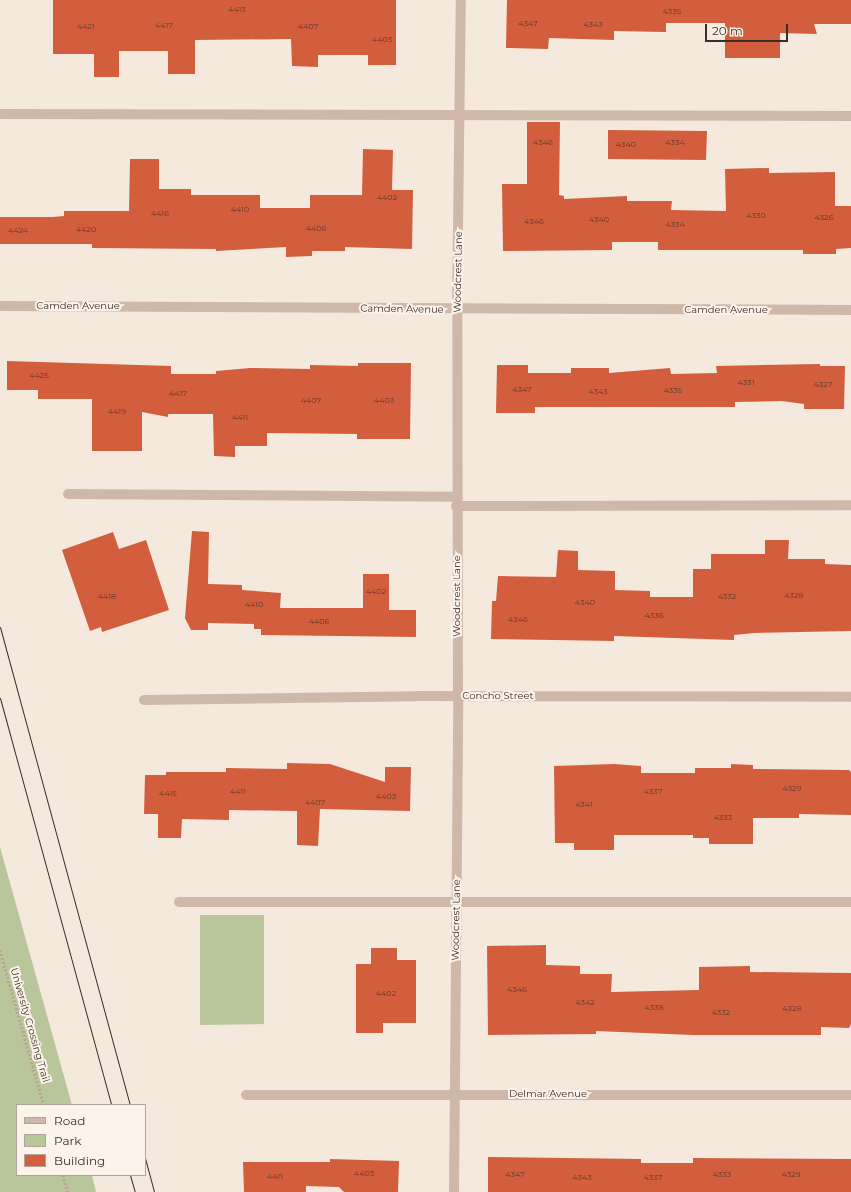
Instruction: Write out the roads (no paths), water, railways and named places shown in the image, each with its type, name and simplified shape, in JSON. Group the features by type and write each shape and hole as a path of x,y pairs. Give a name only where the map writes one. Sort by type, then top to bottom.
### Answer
{"street":[{"name":"Woodcrest Lane","path":"454,1192 458,696 456,502 457,310 461,116 461,0"},
{"path":"0,114 851,116"},
{"name":"Camden Avenue","path":"2,306 457,310 851,310"},
{"path":"68,494 456,502 851,505"},
{"name":"Concho Street","path":"144,700 458,696 851,697"},
{"path":"179,902 851,902"},
{"name":"Delmar Avenue","path":"246,1094 851,1095"}],"tram line":[{"path":"0,627 130,1104"},
{"path":"0,698 111,1104"},
{"path":"146,1162 154,1192"},
{"path":"130,1176 135,1192"}]}
